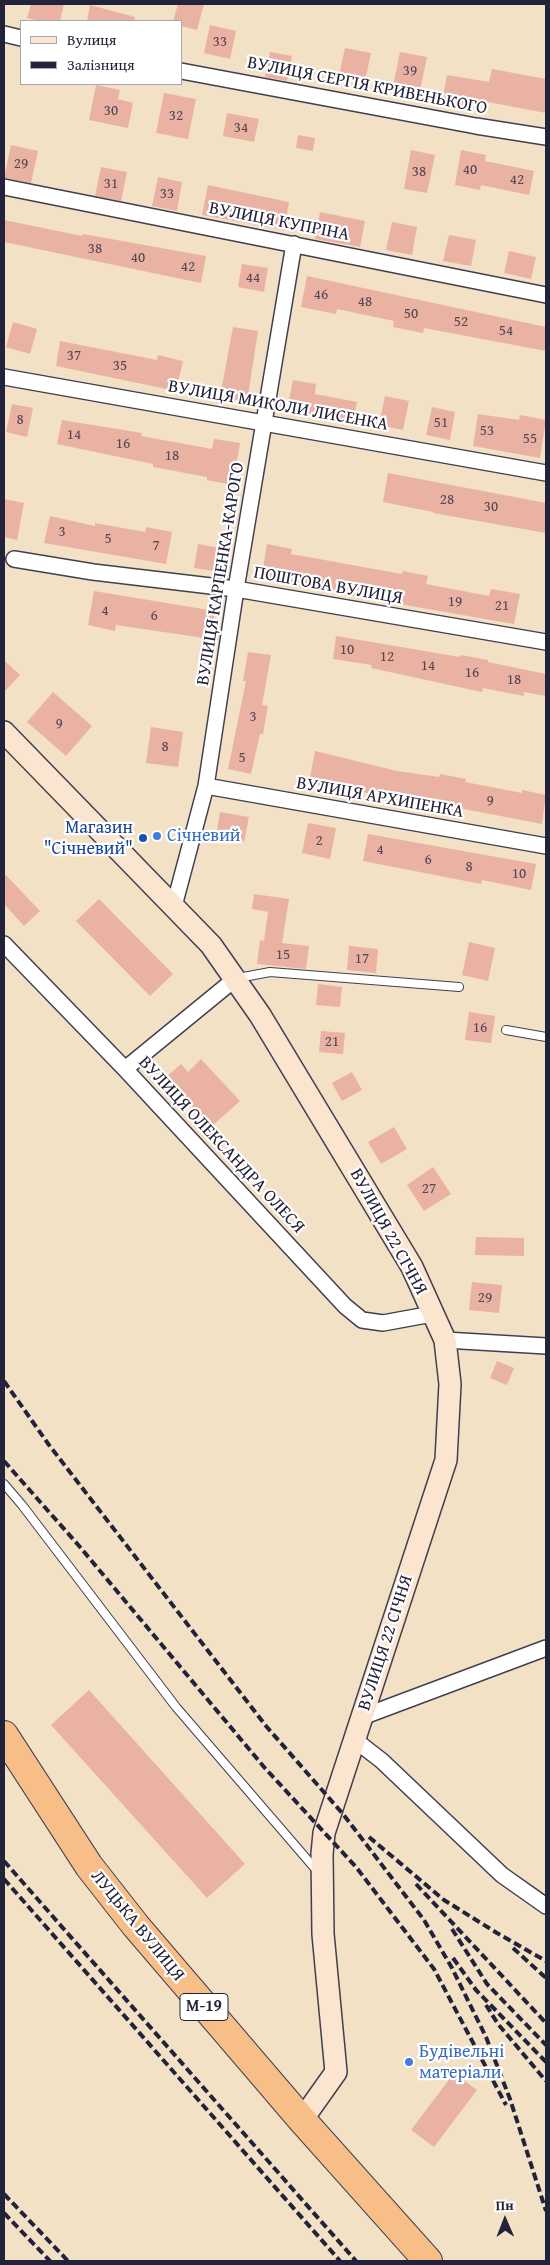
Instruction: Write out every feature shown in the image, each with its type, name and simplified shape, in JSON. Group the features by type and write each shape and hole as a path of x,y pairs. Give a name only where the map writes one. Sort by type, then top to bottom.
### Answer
{"highway":[{"name":"ЛУЦЬКА ВУЛИЦЯ","path":"4,1735 89,1866 194,1996 428,2261"}],"street":[{"path":"4,34 20,38"},
{"name":"ВУЛИЦЯ СЕРГІЯ КРИВЕНЬКОГО","path":"182,71 476,126 546,137"},
{"name":"ВУЛИЦЯ КУПРІНА","path":"4,187 546,295"},
{"name":"ВУЛИЦЯ КАРПЕНКА-КАРОГО","path":"174,906 206,786 236,589 294,244"},
{"name":"ВУЛИЦЯ МИКОЛИ ЛИСЕНКА","path":"5,382 265,422 546,473"},
{"name":"ПОШТОВА ВУЛИЦЯ","path":"14,559 93,572 236,589 546,642"},
{"name":"ВУЛИЦЯ 22 СІЧНЯ","path":"4,732 211,945 260,1015 412,1267 445,1340 450,1384 446,1460 324,1833 322,1878 323,1934 336,2072 302,2120"},
{"name":"ВУЛИЦЯ АРХИПЕНКА","path":"206,786 546,846"},
{"name":"ВУЛИЦЯ ОЛЕКСАНДРА ОЛЕСЯ","path":"4,944 125,1069 345,1306 362,1320 383,1323 432,1314"},
{"path":"125,1069 234,979"},
{"path":"445,1340 546,1346"},
{"path":"362,1717 546,1648"},
{"path":"355,1740 382,1761 502,1875 546,1906"}],"lane":[{"path":"234,979 270,972 459,987"},
{"path":"506,1030 546,1037"},
{"path":"4,1484 176,1707 322,1878"}],"building":[{"path":"31,4 64,4 60,20 27,18"},
{"path":"178,4 204,4 197,30 182,26 182,20 173,20"},
{"path":"90,5 135,17 134,20 87,20"},
{"path":"210,25 236,31 230,59 204,53"},
{"path":"345,48 371,53 365,81 339,75"},
{"path":"270,52 292,56 287,81 265,77"},
{"path":"400,52 427,57 420,91 393,86"},
{"path":"492,69 546,79 546,113 467,98 466,106 442,102 447,75 489,82"},
{"path":"96,85 120,90 118,99 133,103 128,128 89,120"},
{"path":"164,93 196,99 188,139 156,133"},
{"path":"227,113 259,119 254,142 223,136"},
{"path":"298,135 315,138 313,151 296,148"},
{"path":"11,145 38,151 31,183 4,178"},
{"path":"411,150 435,155 427,193 404,189"},
{"path":"461,150 486,155 485,161 534,171 529,195 481,185 480,190 455,185"},
{"path":"101,167 127,172 121,201 95,196"},
{"path":"158,177 182,182 177,211 152,206"},
{"path":"208,185 289,202 284,230 202,215"},
{"path":"320,212 365,221 360,247 315,239"},
{"path":"4,220 82,236 83,234 206,256 201,283 4,242"},
{"path":"392,222 417,227 412,255 386,250"},
{"path":"449,235 476,240 471,266 443,261"},
{"path":"509,251 536,257 531,279 504,273"},
{"path":"242,264 268,268 264,292 238,287"},
{"path":"307,276 546,327 546,351 424,328 423,333 393,327 394,321 337,309 336,314 301,307"},
{"path":"13,322 37,329 30,354 6,347"},
{"path":"233,327 258,331 247,402 220,397"},
{"path":"60,341 157,360 158,355 183,361 176,391 56,366"},
{"path":"293,380 316,384 315,394 357,402 353,423 287,410"},
{"path":"385,396 409,401 403,430 379,425"},
{"path":"12,404 33,408 27,437 6,432"},
{"path":"432,407 455,412 450,440 426,435"},
{"path":"478,414 519,420 520,415 546,420 540,458 473,446"},
{"path":"62,420 142,433 141,436 212,449 214,439 240,443 233,485 207,480 207,477 153,467 153,464 57,444"},
{"path":"388,473 546,503 546,533 383,502"},
{"path":"4,499 24,503 17,540 4,537"},
{"path":"50,516 95,526 95,523 145,532 146,527 172,532 166,564 44,543"},
{"path":"198,544 225,549 221,572 194,568"},
{"path":"267,544 292,549 291,554 402,574 403,571 428,576 426,584 489,596 491,589 520,594 514,624 261,580"},
{"path":"94,591 215,611 211,639 116,625 115,631 88,625"},
{"path":"336,636 460,657 461,655 546,674 546,696 524,692 524,696 483,688 482,692 371,668 372,665 333,659"},
{"path":"248,652 271,655 262,705 268,706 263,734 260,734 251,774 228,769 246,681 243,681"},
{"path":"4,660 20,675 4,692"},
{"path":"53,692 92,726 66,756 27,722"},
{"path":"151,727 183,732 178,767 146,763"},
{"path":"315,751 397,771 439,777 440,774 466,779 465,782 522,793 522,790 546,795 542,824 376,792 375,795 335,785 335,788 309,783"},
{"path":"220,812 249,817 244,842 216,837"},
{"path":"308,823 336,828 330,859 302,853"},
{"path":"368,834 536,864 531,890 482,880 481,884 363,861"},
{"path":"4,873 40,911 24,926 4,904"},
{"path":"254,894 289,899 282,943 309,946 306,969 257,964 260,940 264,941 268,912 252,909"},
{"path":"99,899 173,974 150,996 76,921"},
{"path":"469,942 495,948 488,981 462,975"},
{"path":"349,946 378,949 376,973 347,970"},
{"path":"318,984 342,987 340,1007 316,1005"},
{"path":"469,1012 495,1016 491,1043 465,1040"},
{"path":"321,1031 345,1033 343,1054 319,1052"},
{"path":"201,1059 240,1101 211,1127 165,1078 181,1064 188,1072"},
{"path":"352,1072 362,1090 342,1101 332,1083"},
{"path":"394,1127 407,1149 381,1164 368,1142"},
{"path":"433,1167 451,1194 424,1211 407,1185"},
{"path":"476,1237 524,1238 524,1256 475,1255"},
{"path":"472,1282 502,1285 499,1313 469,1310"},
{"path":"497,1361 514,1368 507,1385 490,1378"},
{"path":"89,1690 245,1864 207,1898 51,1725"},
{"path":"454,2073 477,2090 434,2147 411,2130"}],"railway":[{"path":"4,1381 49,1445 266,1726 343,1814 424,1920 452,1968 486,2037 510,2099 546,2211"},
{"path":"4,1461 80,1547 264,1767 356,1867 434,1969 506,2105"},
{"path":"369,1837 444,1900 546,1961"},
{"path":"4,1861 356,2261"},
{"path":"4,1879 340,2261"},
{"path":"416,1884 546,2023"},
{"path":"452,1929 487,1984 546,2045"},
{"path":"513,1948 546,1978"},
{"path":"453,1958 476,1990 546,2062"},
{"path":"486,2005 498,2024 546,2081"},
{"path":"4,2194 68,2261"},
{"path":"4,2213 50,2261"}],"place":[{"name":"Січневий","path":"157,836"},
{"name":"Магазин \"Січневий\"","path":"143,838"},
{"name":"Будівельні матеріали","path":"409,2062"}]}
